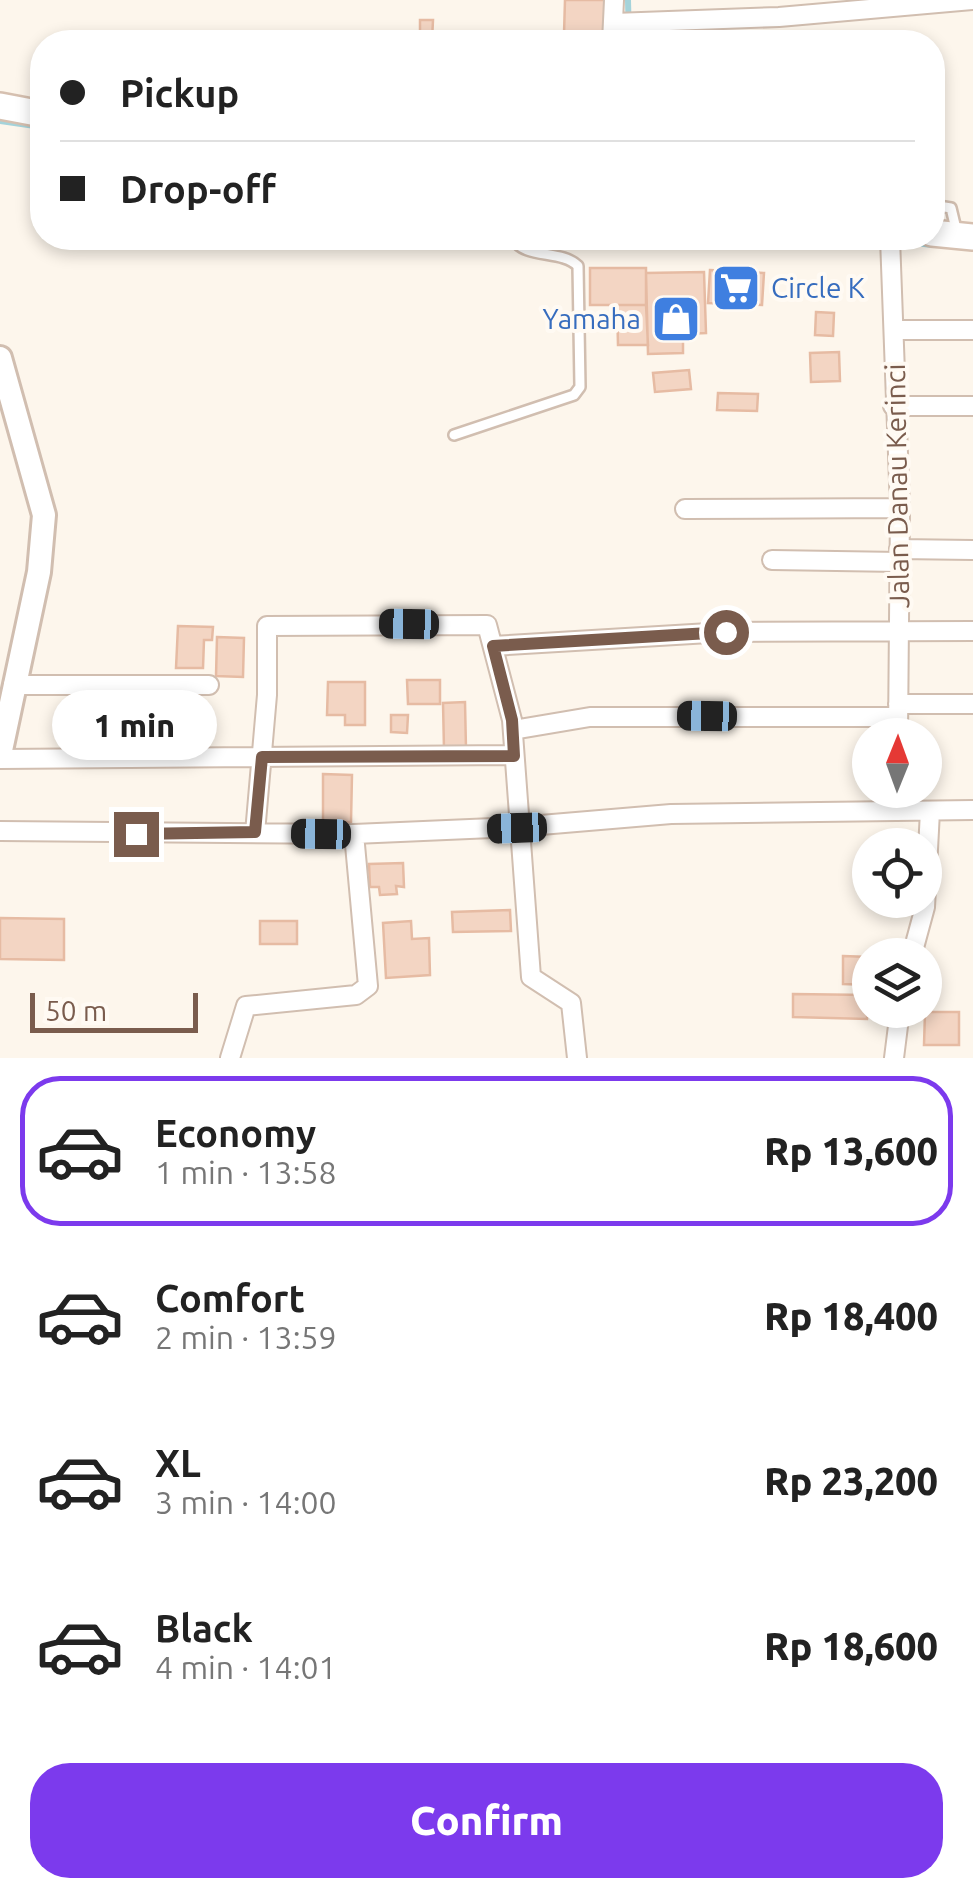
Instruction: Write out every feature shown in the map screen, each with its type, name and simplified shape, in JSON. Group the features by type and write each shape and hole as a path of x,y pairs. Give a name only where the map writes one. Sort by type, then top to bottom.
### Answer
{"main road":[{"path":"0,106 30,112"}],"street":[{"path":"614,0 624,23"},
{"path":"624,23 972,0"},
{"path":"620,30 624,23"},
{"name":"Jalan Danau Kerinci","path":"891,250 900,508 898,718"},
{"path":"894,330 973,330"},
{"path":"0,358 44,515 39,572 12,685 0,757 514,756"},
{"path":"894,406 973,406"},
{"path":"685,509 900,508"},
{"path":"772,560 973,550"},
{"path":"255,832 267,626 487,625 513,730 517,828 531,978 571,1003 578,1058"},
{"path":"493,646 726,632 973,631"},
{"path":"12,685 209,685"},
{"path":"903,718 973,704"},
{"path":"513,730 590,716 852,719"},
{"path":"0,831 354,834 517,828 658,814 973,810"},
{"path":"917,938 925,907 930,811"},
{"path":"230,1058 246,1006 356,995 368,986 354,834"},
{"path":"894,1058 898,1028"}],"lane":[{"path":"945,207 951,208 954,235"},
{"path":"454,435 574,395 580,388 578,266 570,258 528,250"}],"building":[{"path":"565,0 605,0 605,30 564,30"},
{"path":"420,20 433,20 433,30 420,30"},
{"path":"590,268 646,268 646,305 590,305"},
{"name":"Circle K","path":"710,270 764,273 762,305 708,303"},
{"name":"Yamaha","path":"704,272 706,333 683,334 683,353 648,354 646,273"},
{"path":"617,305 646,305 648,345 618,345"},
{"path":"816,312 834,313 833,336 815,335"},
{"path":"839,352 840,381 811,382 810,353"},
{"path":"689,370 691,389 655,392 653,373"},
{"path":"718,393 758,394 757,411 717,410"},
{"path":"178,626 213,627 212,640 204,640 203,668 176,668"},
{"path":"217,637 244,638 243,677 216,676"},
{"path":"407,680 440,680 440,704 408,704"},
{"path":"328,682 365,682 365,725 345,725 345,715 327,715"},
{"path":"465,702 466,749 444,749 443,703"},
{"path":"391,715 408,715 407,733 391,732"},
{"path":"323,774 352,775 351,822 323,822"},
{"path":"403,863 404,887 396,886 397,894 380,895 379,887 370,887 369,864"},
{"path":"510,910 511,931 453,932 452,912"},
{"path":"0,918 64,919 64,960 0,959"},
{"path":"260,921 297,921 297,944 260,944"},
{"path":"411,921 412,939 429,938 430,975 386,978 383,923"},
{"path":"843,956 852,956 852,984 843,984"},
{"path":"793,994 852,995 852,1019 793,1017"},
{"path":"942,1012 959,1012 959,1045 924,1045 925,1028 942,1028"}],"waterway":[{"path":"628,0 629,30"},
{"path":"0,121 30,125"}],"place":[{"name":"Circle K","path":"736,288"},
{"name":"Yamaha","path":"676,319"}],"route":[{"path":"136,834 255,832 262,757 514,756 512,720 493,646 726,632"}]}
